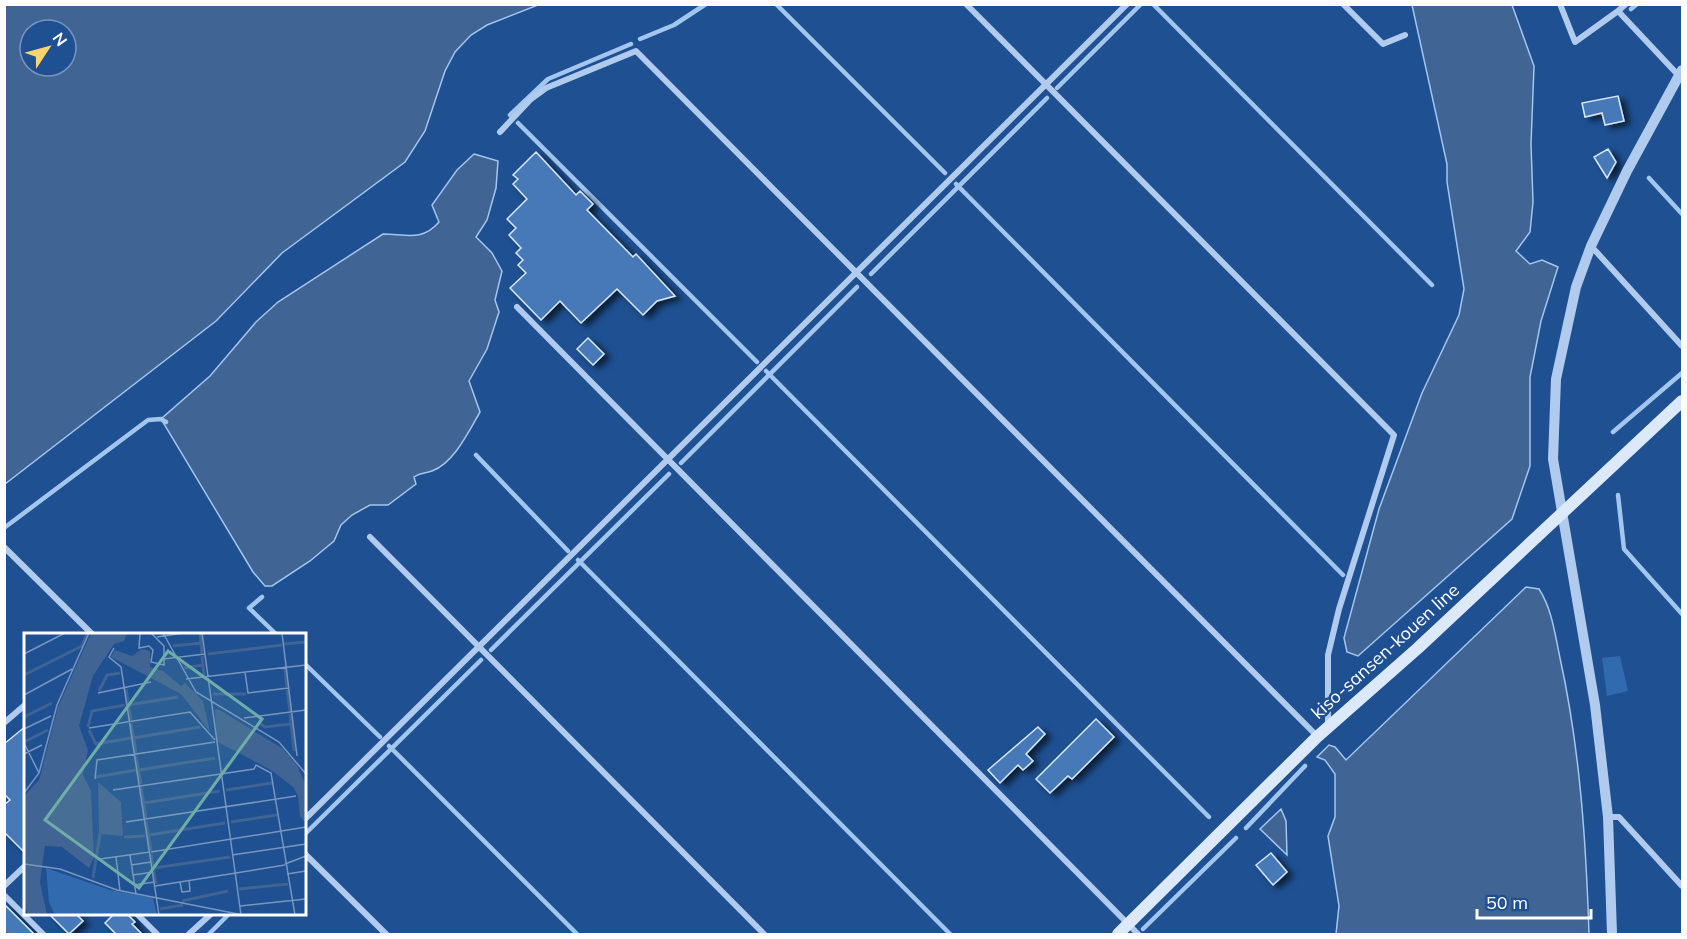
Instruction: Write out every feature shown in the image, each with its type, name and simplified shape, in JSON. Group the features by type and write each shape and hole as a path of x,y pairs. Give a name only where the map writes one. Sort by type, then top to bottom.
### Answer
{"main road":[{"name":"kiso-sansen-kouen line","path":"1118,934 1317,737 1563,514 1683,401"}],"street":[{"path":"966,4 1394,435 1339,609 1328,655 1328,727"},
{"path":"306,818 1127,4"},
{"path":"1343,4 1383,44 1405,35"},
{"path":"1560,4 1575,42 1626,4"},
{"path":"1612,934 1608,817 1594,705 1553,459 1556,379 1576,287 1591,246 1627,171 1681,75 1618,11"},
{"path":"500,132 531,99 546,88 636,51 1317,737"},
{"path":"1591,246 1683,346"},
{"path":"517,307 1138,934"},
{"path":"370,537 764,934"},
{"path":"4,547 91,633"},
{"path":"4,723 24,706"},
{"path":"1608,817 1619,817 1683,886"},
{"path":"306,855 386,934"},
{"path":"4,886 24,867"},
{"path":"4,895 43,934"},
{"path":"138,915 157,934"},
{"path":"189,934 210,915"}],"shaded area":[{"path":"5,4 538,4 487,25 471,35 455,52 445,71 425,131 405,162 282,253 216,321 5,484"},
{"path":"1412,5 1512,5 1534,66 1531,144 1533,202 1530,232 1516,251 1530,264 1542,260 1558,267 1541,321 1530,377 1530,466 1512,519 1358,656 1347,652 1344,638 1379,509 1422,393 1459,315 1464,289 1447,182 1447,164"},
{"path":"474,154 498,161 496,188 487,220 476,237 492,253 502,271 495,300 499,312 487,349 469,381 480,412 460,446 440,467 414,477 416,484 388,505 370,505 352,515 341,525 334,541 310,561 272,586 265,586 253,572 161,419 210,376 256,322 278,302 383,234 413,236 433,228 439,222 432,205 457,170"},
{"path":"1526,587 1539,589 1547,605 1555,631 1567,692 1581,795 1589,934 1336,934 1339,906 1328,836 1335,817 1335,774 1325,760 1317,757 1329,745 1335,747 1346,760"},
{"path":"1620,656 1628,691 1607,696 1602,658"},
{"path":"1281,809 1286,821 1287,855 1260,829"}],"building":[{"path":"1618,96 1624,121 1605,125 1602,113 1585,117 1582,103"},
{"path":"1608,149 1616,162 1607,178 1594,157"},
{"path":"536,152 576,195 580,191 593,204 587,210 633,257 636,254 675,296 657,301 643,315 617,289 581,323 560,301 541,320 510,288 526,273 518,265 523,260 516,253 521,248 509,235 516,228 507,219 527,199 513,184 518,179 513,175"},
{"path":"588,338 604,354 593,365 577,349"},
{"path":"1096,719 1114,737 1072,779 1068,776 1050,793 1036,779"},
{"path":"1038,727 1045,734 1026,754 1033,761 1023,770 1018,765 1000,783 988,770"},
{"path":"24,728 24,852 4,832 4,805 10,800 4,794 4,744"},
{"path":"1271,853 1287,872 1273,885 1256,865"},
{"path":"4,904 34,934 4,934"},
{"path":"50,915 77,915 83,921 69,934"},
{"path":"113,915 128,915 135,922 132,924 142,934 116,934 105,923"}],"waterway":[{"path":"640,39 674,25 706,4"},
{"path":"776,4 945,173"},
{"path":"1057,88 1141,4"},
{"path":"1153,4 1432,285"},
{"path":"1631,9 1637,4"},
{"path":"510,115 548,79 631,44"},
{"path":"871,274 1047,98"},
{"path":"518,123 757,362"},
{"path":"1649,178 1682,214"},
{"path":"956,184 1343,575"},
{"path":"681,463 857,287"},
{"path":"766,371 1209,817"},
{"path":"1613,432 1682,373"},
{"path":"4,528 148,420 161,419 166,422"},
{"path":"476,455 568,551"},
{"path":"491,650 669,474"},
{"path":"1618,495 1624,549 1682,614"},
{"path":"578,560 950,934"},
{"path":"262,597 249,608 275,633"},
{"path":"306,833 481,660"},
{"path":"306,665 380,737"},
{"path":"389,746 577,934"},
{"path":"1246,828 1305,766"},
{"path":"1143,929 1236,838"},
{"path":"209,934 228,915"}]}
